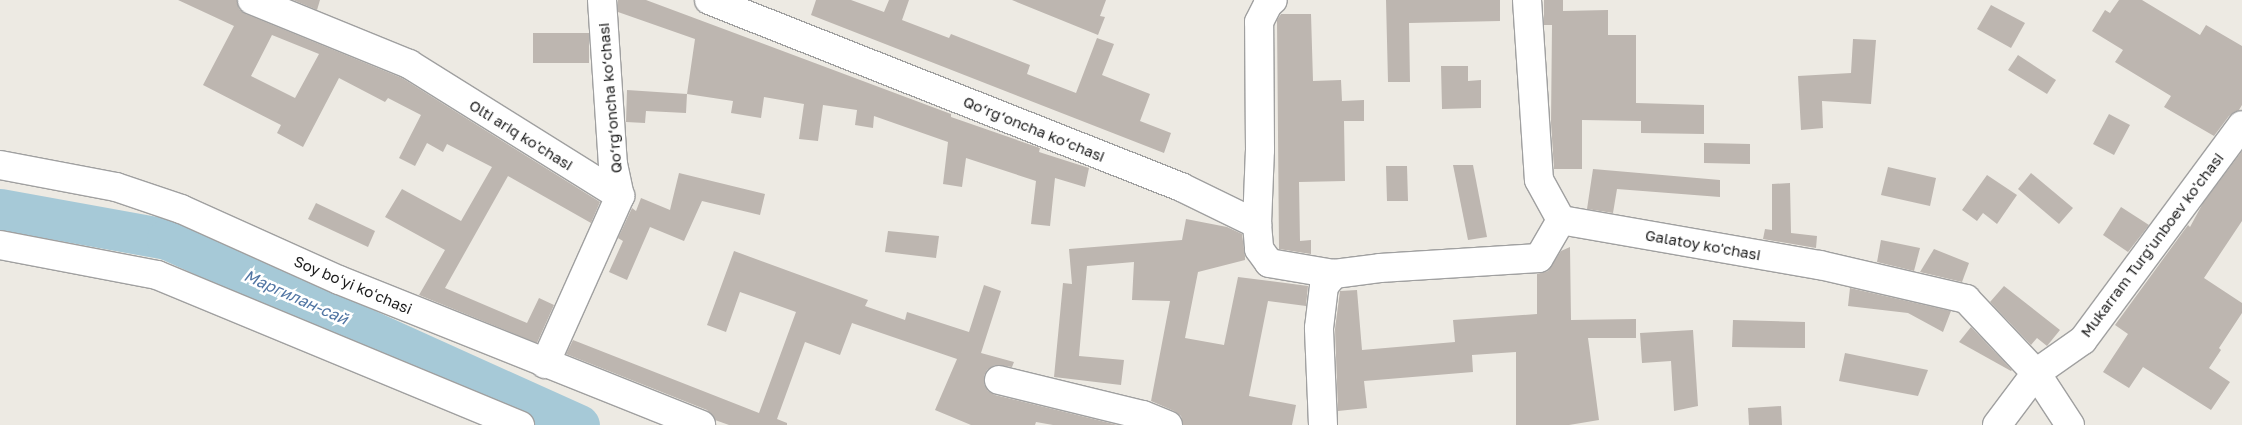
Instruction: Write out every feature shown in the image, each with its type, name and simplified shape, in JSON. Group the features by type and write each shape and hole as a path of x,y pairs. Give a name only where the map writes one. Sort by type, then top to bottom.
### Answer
{"street":[{"name":"Olti ariq ko'chasi","path":"252,0 408,64 620,196"},
{"name":"Qo‘rg‘oncha ko‘chasi","path":"602,0 613,164 620,196"},
{"name":"Qo‘rg‘oncha ko‘chasi","path":"709,0 1181,187 1257,224"},
{"path":"1273,0 1268,4 1259,22 1260,150 1257,224 1259,249 1269,263 1334,274 1380,268 1539,258 1561,220 1539,180 1528,0"},
{"name":"Mukarram Turg'unboev ko'chasi","path":"1997,425 2036,373 2083,340 2242,125"},
{"name":"Soy boʻyi koʻchasi","path":"0,165 116,188 181,209 339,280 701,425"},
{"path":"545,364 620,196"},
{"name":"Galatoy ko'chasi","path":"1561,220 1820,265 1966,299 2036,373"},
{"path":"0,245 157,276 520,425"},
{"path":"1323,425 1319,328 1324,286 1334,274"},
{"path":"2036,373 2070,425"},
{"path":"999,380 1144,415 1168,425"}],"building":[{"path":"178,0 237,0 239,9 246,14 402,78 600,202 591,223 508,176 445,288 527,323 539,298 554,305 537,343 419,295 445,250 385,217 402,189 461,221 492,167 447,144 443,152 427,143 415,166 399,158 421,115 388,98 385,102 339,78 303,147 277,133 281,125 203,85 234,26","holes":["272,35 319,54 295,98 251,76"]},
{"path":"293,0 320,0 317,10"},
{"path":"618,0 646,0 951,114 951,117 1040,148 1039,152 1089,168 1085,187 1055,178 1050,226 1031,224 1036,181 966,158 962,187 943,184 948,142 874,116 873,128 855,125 857,110 823,105 818,141 799,139 804,104 764,97 761,118 731,113 733,101 687,94 695,39 618,12"},
{"path":"816,0 851,0 884,12 889,0 909,0 902,20 949,38 951,34 1030,65 1027,74 1076,93 1097,38 1114,44 1102,75 1150,94 1140,121 1171,133 1164,153 811,15"},
{"path":"1012,0 1106,0 1100,16 1105,17 1098,35"},
{"path":"1386,0 1500,0 1500,21 1409,23 1410,82 1388,82"},
{"path":"1544,0 1563,0 1563,11 1608,10 1608,35 1636,35 1636,103 1704,105 1704,134 1641,133 1641,121 1582,120 1582,169 1554,169 1551,123 1552,25 1544,25"},
{"path":"2119,0 2142,0 2200,35 2206,25 2242,46 2242,105 2239,110 2229,116 2214,136 2164,107 2171,96 2115,62 2123,50 2092,31 2105,10 2110,13"},
{"path":"1991,5 2025,23 2011,48 1977,29"},
{"path":"1281,14 1311,14 1313,81 1341,80 1342,101 1364,100 1364,121 1344,121 1345,181 1299,182 1300,241 1311,240 1311,254 1279,249 1277,20"},
{"path":"533,33 589,33 589,63 533,63"},
{"path":"1853,39 1876,40 1871,104 1822,101 1823,128 1801,130 1798,76 1851,73"},
{"path":"2018,55 2056,80 2047,94 2008,70"},
{"path":"1441,66 1468,66 1468,81 1481,80 1481,108 1442,109"},
{"path":"627,90 687,94 686,113 646,111 645,123 626,122"},
{"path":"2109,114 2130,125 2114,155 2093,144"},
{"path":"1704,143 1750,144 1750,164 1704,163"},
{"path":"2242,151 2242,221 2204,278 2242,303 2242,313 2219,348 2221,350 2209,368 2230,382 2211,410 2143,367 2129,388 2103,372 2128,334 2115,325 2188,225 2190,227 2203,203"},
{"path":"1453,165 1473,165 1487,237 1468,240"},
{"path":"1386,166 1407,166 1408,201 1387,201"},
{"path":"1888,167 1936,178 1930,206 1881,195"},
{"path":"1593,169 1720,180 1720,197 1617,189 1613,213 1587,209"},
{"path":"679,173 765,194 760,215 702,201 684,241 650,227 627,280 609,272 623,241 618,238 632,208 636,211 641,198 670,210"},
{"path":"2031,173 2073,208 2059,224 2018,189"},
{"path":"1987,175 2017,195 1997,224 1983,213 1977,221 1962,210"},
{"path":"1790,183 1791,233 1817,236 1816,248 1763,239 1765,229 1772,230 1772,184"},
{"path":"316,203 375,231 368,247 308,219"},
{"path":"2121,207 2149,225 2128,252 2103,235"},
{"path":"1186,219 1227,227 1242,234 1245,260 1198,272 1185,338 1224,345 1238,277 1308,286 1306,306 1268,301 1249,396 1296,405 1292,425 1183,425 1181,416 1151,401 1170,301 1132,300 1134,262 1087,266 1079,356 1124,360 1121,385 1054,377 1063,283 1072,284 1069,249 1182,240"},
{"path":"888,231 939,236 936,258 885,252"},
{"path":"1881,240 1920,248 1914,271 1877,262"},
{"path":"1570,247 1571,320 1636,319 1636,338 1588,338 1599,420 1569,425 1516,425 1516,352 1472,355 1473,372 1364,381 1367,408 1338,411 1335,329 1340,291 1357,290 1362,350 1455,342 1453,320 1537,314 1537,274 1548,271 1561,251"},
{"path":"1934,249 1969,263 1962,282 1920,272"},
{"path":"734,251 868,300 865,306 905,320 907,312 969,332 984,285 1001,291 981,353 1014,362 1012,367 995,365 987,370 984,376 984,384 988,391 995,395 1118,425 1053,425 1036,422 1035,425 971,425 935,410 957,359 852,323 840,355 805,342 777,419 787,423 787,425 729,425 715,420 707,410 566,354 573,340 759,413 796,312 740,292 726,332 707,325"},
{"path":"2004,286 2060,330 2047,346 2037,338 2031,345 1990,302"},
{"path":"1850,288 1951,311 1943,332 1908,313 1848,306"},
{"path":"1733,320 1805,322 1805,348 1732,347"},
{"path":"1971,327 2012,370 2011,371 1959,342"},
{"path":"1693,330 1698,406 1674,411 1671,361 1642,363 1640,333"},
{"path":"1845,353 1928,370 1918,396 1839,381"},
{"path":"1781,406 1782,425 1749,425 1748,408"}],"waterway":[{"name":"Маргилан-сай","path":"0,209 167,239 579,425"}]}
